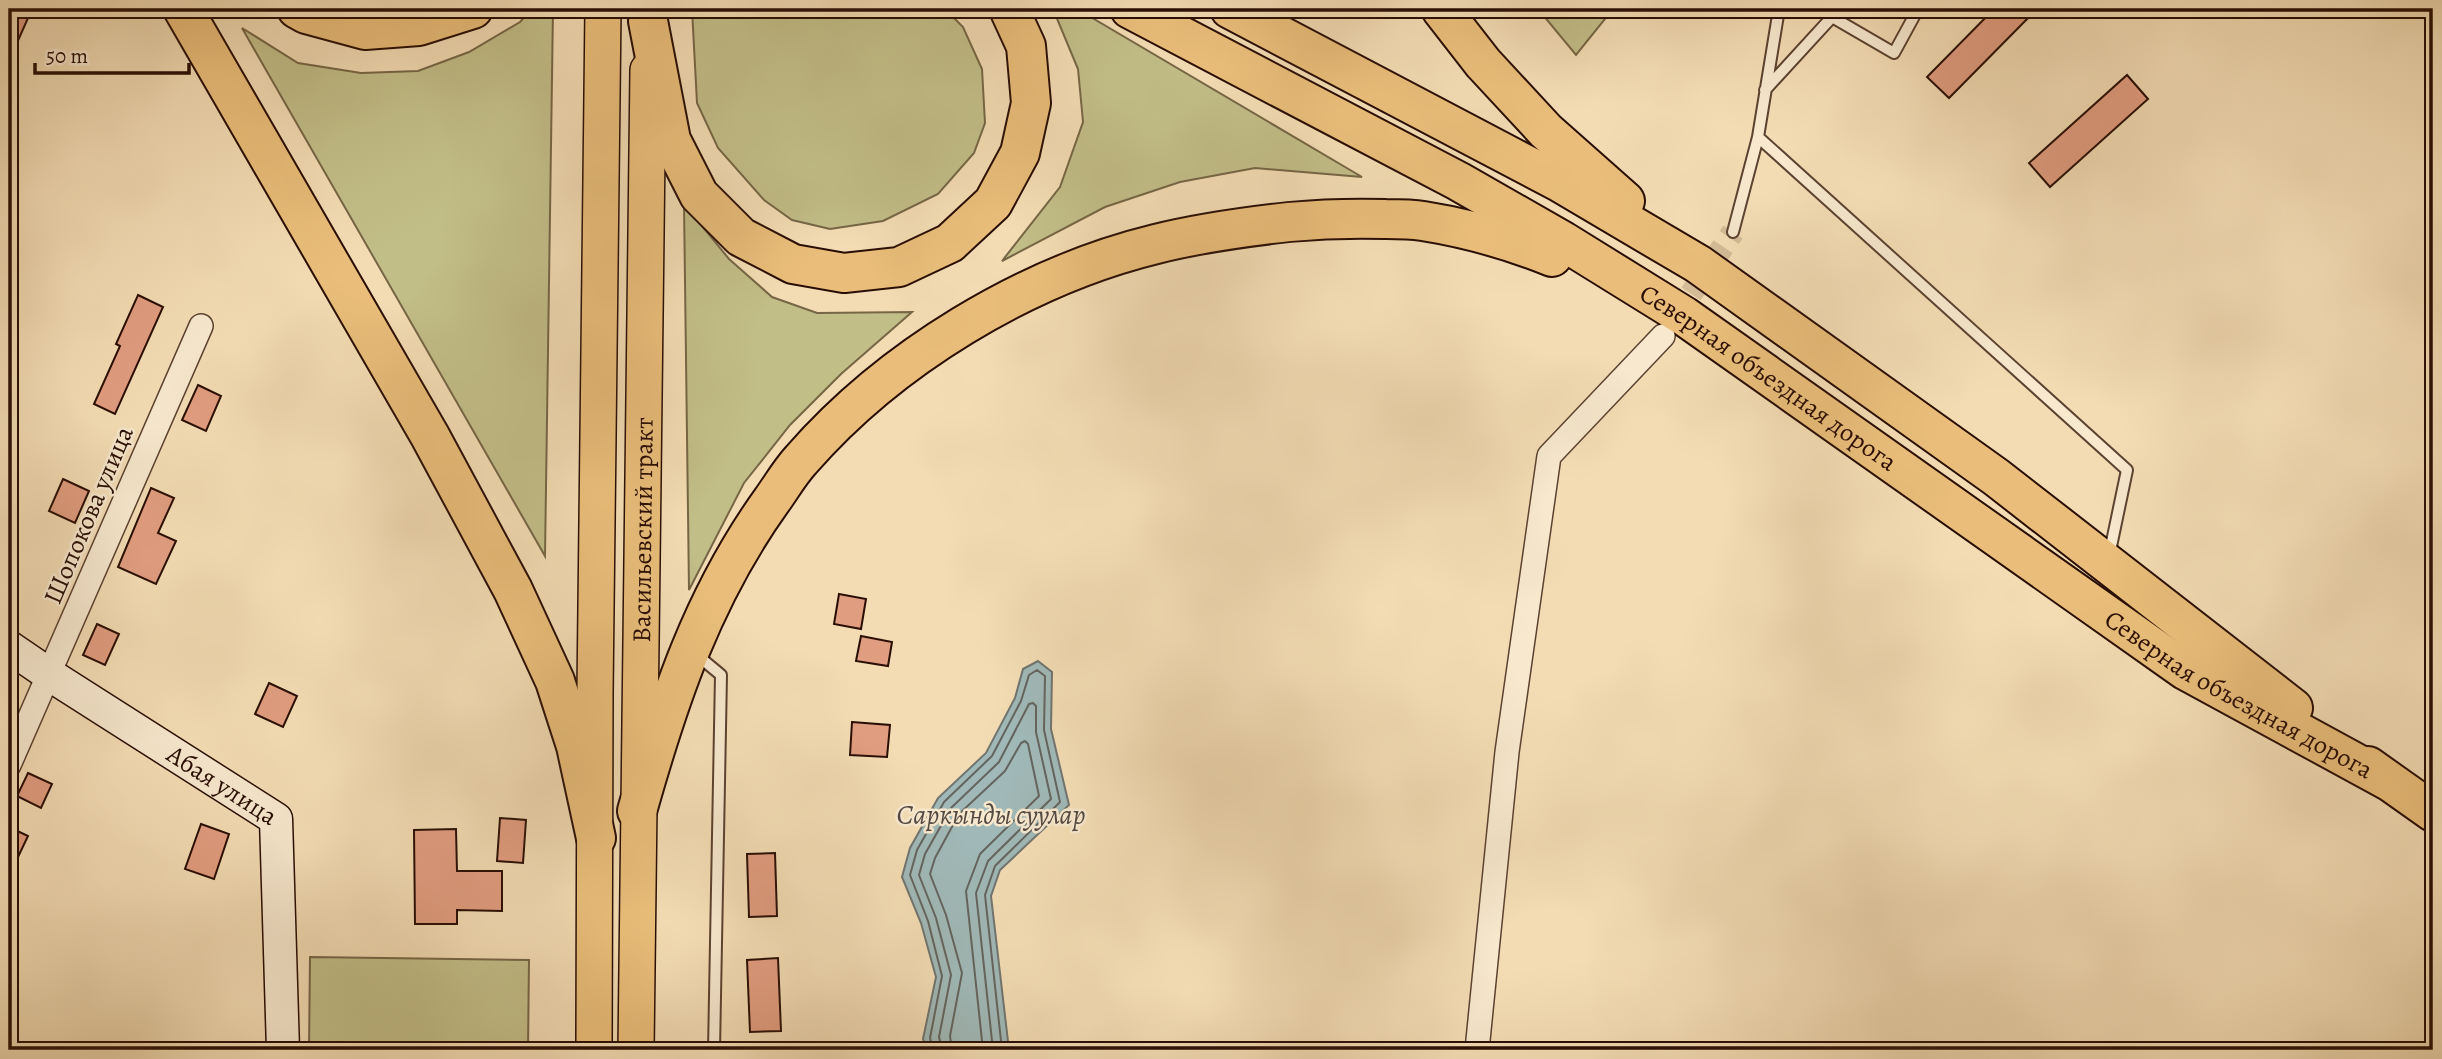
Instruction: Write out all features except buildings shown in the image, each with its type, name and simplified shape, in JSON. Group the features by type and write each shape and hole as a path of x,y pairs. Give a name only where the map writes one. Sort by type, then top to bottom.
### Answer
{"highway":[{"path":"183,9 430,436 513,590 555,681 576,746 596,838"},
{"path":"297,9 306,14 365,30 419,26 473,9"},
{"path":"648,15 671,140 699,195 741,237 793,264 844,273 899,267 950,243 993,202 1020,153 1031,103 1026,46 1009,9"},
{"name":"Северная объездная дорога","path":"1130,9 1458,181 1563,241 1674,326 2186,670 2387,780"},
{"name":"Северная объездная дорога","path":"1230,9 1559,182 1698,264 1996,477 2387,780 2433,812"},
{"path":"1441,9 1483,64 1546,131 1698,264"},
{"path":"637,811 660,732 712,599 751,530 800,461 850,409 914,358 989,310 1068,273 1154,244 1234,228 1330,218 1420,220 1507,239 1587,271 1674,326"}],"main road":[{"name":"Васильевский тракт","path":"594,1050 603,9"},
{"name":"Васильевский тракт","path":"636,1050 648,15"},
{"path":"595,693 639,692"}],"street":[{"name":"Шопокова улица","path":"9,765 201,326"},
{"path":"1477,1050 1507,752 1549,456 1674,326"},
{"name":"Абая улица","path":"9,647 276,819 283,1050"}],"lane":[{"path":"1733,232 1758,137 1779,9"},
{"path":"1764,92 1832,18 1894,54 1918,9"},
{"path":"1758,137 2127,470 2108,564"},
{"path":"691,649 721,675 714,1050"}],"shaded area":[{"path":"532,9 553,9 545,556 242,28 298,63 361,73 418,71 469,52 520,22"},
{"path":"692,9 945,9 963,27 982,69 985,123 974,153 938,194 883,221 830,229 792,220 764,200 718,148 697,103"},
{"path":"1053,9 1077,9 1362,177 1255,168 1180,182 1105,207 1002,261 1060,187 1083,122 1078,69"},
{"path":"1538,9 1613,9 1576,55"},
{"path":"684,204 729,259 772,297 817,313 912,312 841,374 790,425 744,483 689,590"},
{"path":"310,957 529,960 528,1050 309,1050"}],"water":[{"name":"Саркынды суулар","path":"1038,661 1052,672 1051,729 1069,805 1000,870 991,896 1009,1050 927,1050 923,1039 936,977 921,923 902,877 910,848 938,798 986,753 1015,698 1023,669"}],"tunnel":[{"path":"1672,322 1733,232"}]}
